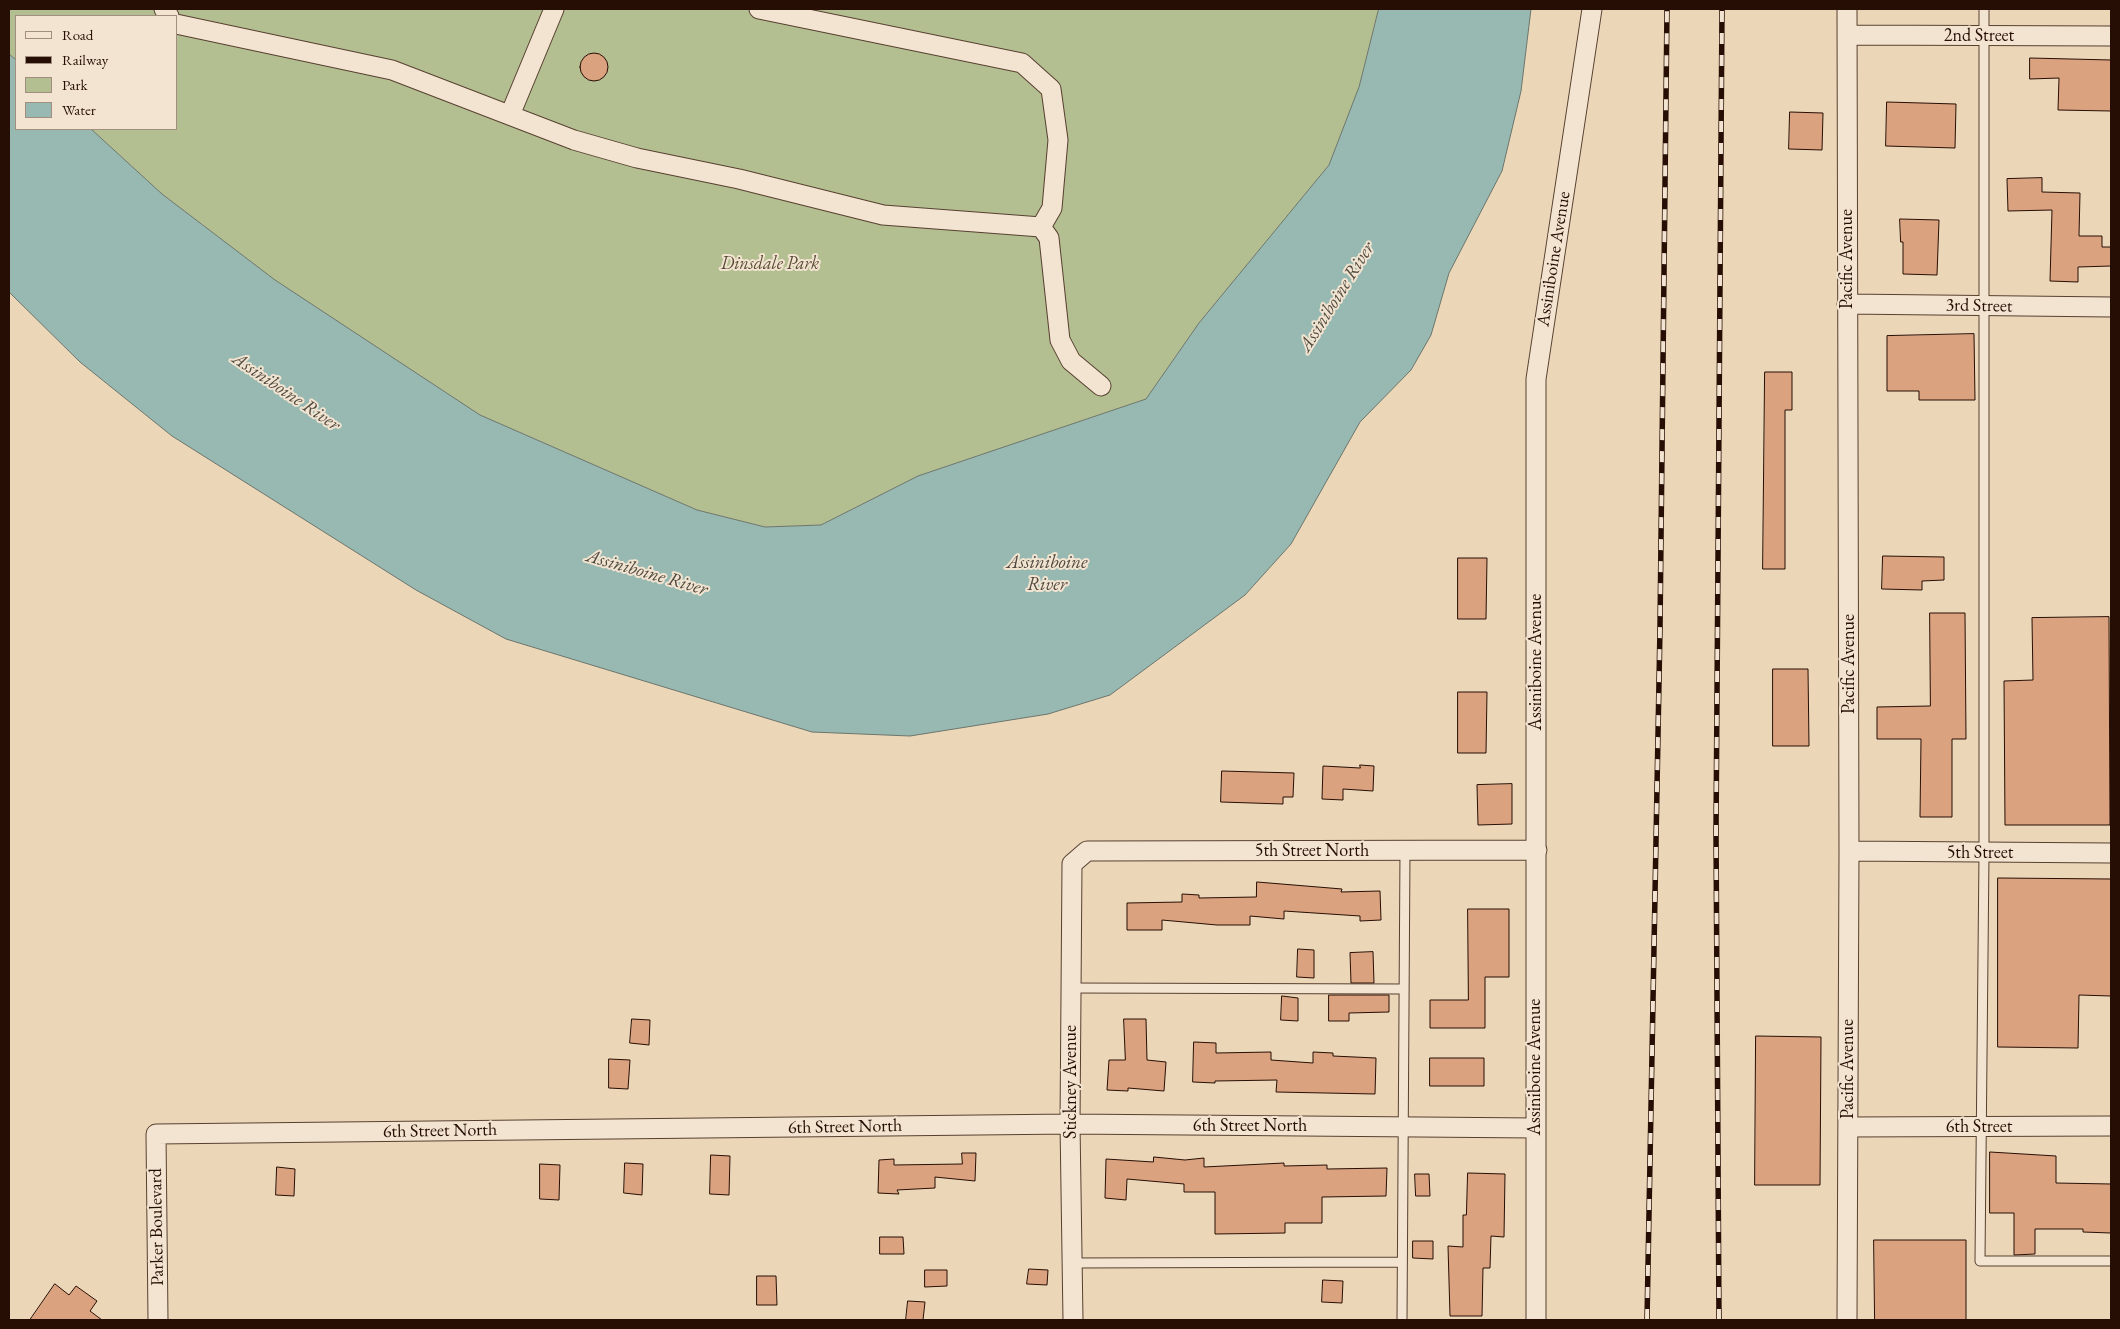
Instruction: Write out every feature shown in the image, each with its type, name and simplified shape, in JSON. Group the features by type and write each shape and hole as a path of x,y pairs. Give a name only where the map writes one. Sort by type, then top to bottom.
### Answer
{"street":[{"path":"510,115 554,9"},
{"path":"759,9 1022,63 1051,89 1057,132 1052,208 1041,227"},
{"name":"Assiniboine Avenue","path":"1536,1320 1536,379 1592,9"},
{"name":"Pacific Avenue","path":"1847,9 1848,1320"},
{"path":"178,24 392,70 574,140 637,158 739,179 883,215 1041,227 1049,238 1060,340 1071,361 1101,386"},
{"name":"2nd Street","path":"1847,35 2111,36"},
{"name":"3rd Street","path":"1847,304 2111,307"},
{"name":"5th Street North","path":"1087,851 1536,850"},
{"name":"Stickney Avenue","path":"1073,1320 1070,1124 1072,864 1087,851"},
{"name":"5th Street","path":"1849,851 2111,853"},
{"name":"6th Street North","path":"156,1134 1070,1124 1535,1128"},
{"name":"6th Street","path":"1848,1127 2111,1126"},
{"name":"Parker Boulevard","path":"156,1134 158,1320"}],"lane":[{"path":"1984,9 1984,853 1980,1261 2111,1261"},
{"path":"1402,1320 1405,851"},
{"path":"1071,988 1404,989"},
{"path":"1072,1262 1402,1262"}],"green space":[{"name":"Dinsdale Park","path":"9,9 1379,9 1359,87 1329,165 1199,323 1146,399 918,476 821,525 765,527 697,510 480,415 275,280 162,194 92,130 178,130 178,15 15,15 15,59 9,54"}],"water":[{"name":"Assiniboine River","path":"1379,9 1531,9 1521,91 1502,171 1449,273 1431,335 1411,370 1360,422 1291,544 1245,595 1110,695 1048,714 910,736 812,732 506,639 416,590 172,436 80,362 9,292 9,54 15,59 15,130 92,130 162,194 275,280 480,415 697,510 765,527 821,525 918,476 1146,399 1199,323 1329,165 1359,87"}],"building":[{"path":"594,53 604,57 608,67 604,77 594,81 584,77 580,67 584,57"},
{"path":"2030,58 2111,60 2111,111 2058,110 2059,78 2030,79"},
{"path":"1887,102 1956,104 1955,148 1886,146"},
{"path":"1790,112 1823,113 1822,150 1789,149"},
{"path":"2042,178 2042,192 2080,193 2079,236 2102,236 2102,247 2111,247 2111,266 2078,267 2078,282 2050,281 2052,210 2008,211 2007,179"},
{"path":"1900,219 1939,220 1937,275 1903,274 1903,242 1901,242"},
{"path":"1974,334 1975,400 1919,400 1919,391 1887,391 1887,336"},
{"path":"1765,372 1792,372 1792,410 1785,410 1785,569 1763,569"},
{"path":"1883,556 1944,557 1944,580 1922,581 1922,590 1882,589"},
{"path":"1458,558 1487,558 1486,619 1458,619"},
{"path":"1930,613 1965,613 1966,739 1952,739 1952,817 1920,817 1921,739 1877,739 1877,707 1930,706"},
{"path":"2109,617 2110,825 2005,825 2004,681 2033,680 2032,618"},
{"path":"1773,669 1808,669 1809,746 1773,746"},
{"path":"1458,692 1487,692 1486,753 1458,753"},
{"path":"1360,765 1374,766 1373,791 1343,789 1343,800 1322,799 1323,766 1360,768"},
{"path":"1222,771 1294,773 1293,797 1283,797 1283,804 1221,802"},
{"path":"1512,784 1512,824 1478,825 1477,785"},
{"path":"1998,878 2111,879 2111,996 2079,995 2078,1048 1998,1047"},
{"path":"1257,882 1342,889 1341,892 1380,891 1381,920 1360,921 1360,916 1284,911 1284,919 1250,916 1250,925 1217,925 1162,920 1162,930 1127,930 1127,903 1182,902 1182,894 1199,895 1199,898 1256,897"},
{"path":"1468,909 1509,909 1509,977 1485,977 1485,1028 1430,1028 1430,1000 1468,1000"},
{"path":"1298,949 1314,950 1314,978 1297,977"},
{"path":"1373,952 1374,983 1351,983 1350,953"},
{"path":"1329,995 1389,995 1389,1012 1349,1013 1349,1021 1329,1021"},
{"path":"1282,996 1298,998 1298,1021 1281,1020"},
{"path":"632,1019 650,1020 649,1045 630,1043"},
{"path":"1124,1019 1146,1019 1147,1060 1166,1062 1164,1091 1128,1088 1128,1091 1107,1090 1109,1060 1125,1060"},
{"path":"1756,1036 1821,1037 1820,1185 1755,1185"},
{"path":"1194,1042 1216,1043 1216,1053 1271,1052 1271,1060 1313,1063 1313,1052 1333,1053 1333,1056 1376,1058 1375,1094 1276,1092 1277,1080 1215,1081 1215,1083 1193,1082"},
{"path":"1430,1058 1484,1058 1484,1086 1430,1086"},
{"path":"609,1059 630,1060 628,1089 609,1088"},
{"path":"1990,1152 2056,1156 2056,1183 2111,1184 2111,1233 2083,1232 2083,1229 2035,1229 2035,1254 2014,1255 2014,1213 1990,1213"},
{"path":"962,1153 976,1153 975,1181 935,1177 935,1188 897,1190 899,1194 878,1193 879,1160 894,1159 894,1165 962,1164"},
{"path":"711,1155 730,1156 729,1195 710,1194"},
{"path":"1154,1157 1185,1160 1204,1158 1204,1167 1284,1163 1284,1166 1327,1165 1327,1169 1387,1168 1386,1196 1322,1197 1322,1223 1285,1223 1285,1233 1215,1234 1215,1192 1184,1192 1184,1184 1127,1179 1126,1200 1105,1198 1106,1159 1153,1162"},
{"path":"625,1163 643,1164 642,1195 624,1193"},
{"path":"540,1164 560,1165 559,1200 540,1199"},
{"path":"277,1167 295,1169 294,1196 276,1195"},
{"path":"1468,1173 1505,1174 1504,1237 1491,1236 1490,1268 1483,1268 1482,1316 1450,1316 1448,1246 1463,1247 1463,1215 1466,1215"},
{"path":"1415,1174 1429,1174 1430,1196 1416,1196"},
{"path":"880,1237 903,1237 904,1254 880,1254"},
{"path":"1874,1240 1966,1240 1966,1320 1875,1320"},
{"path":"1413,1241 1433,1241 1433,1259 1413,1258"},
{"path":"1029,1269 1048,1270 1047,1285 1027,1284"},
{"path":"925,1270 947,1270 947,1286 925,1287"},
{"path":"757,1276 776,1276 777,1305 757,1305"},
{"path":"1323,1280 1343,1281 1342,1303 1322,1302"},
{"path":"55,1284 69,1295 76,1286 97,1301 90,1311 102,1320 30,1320"},
{"path":"908,1301 925,1302 923,1320 906,1320"}],"railway":[{"path":"1647,1320 1660,628 1667,9"},
{"path":"1719,1320 1716,832 1722,9"}]}
